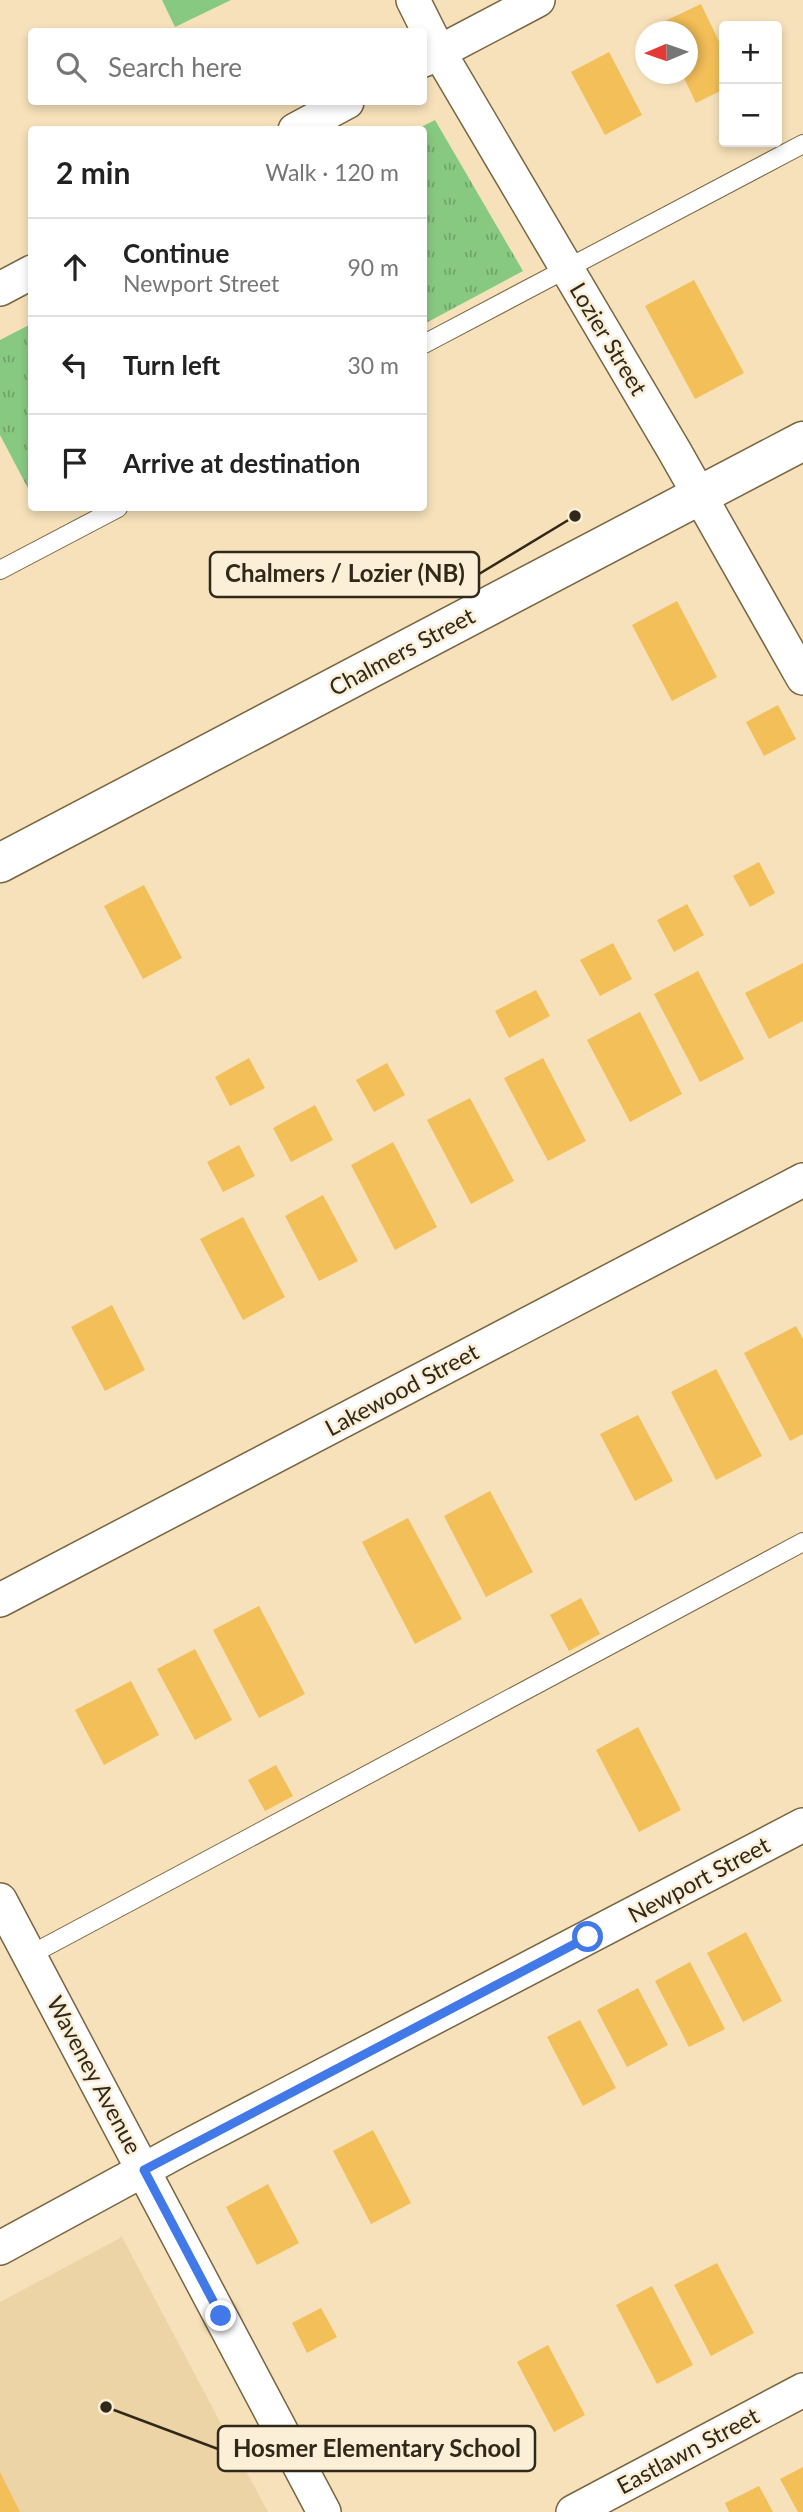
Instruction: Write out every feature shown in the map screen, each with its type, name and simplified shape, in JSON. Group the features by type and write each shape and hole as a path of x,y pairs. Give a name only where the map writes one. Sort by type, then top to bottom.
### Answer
{"street":[{"name":"Lozier Street","path":"413,0 422,28"},
{"path":"431,56 538,0"},
{"name":"Lozier Street","path":"431,56 566,268 803,678"},
{"path":"302,126 341,105"},
{"path":"0,289 28,274"},
{"name":"Chalmers Street","path":"0,863 803,441"},
{"name":"Lakewood Street","path":"0,1600 803,1180"},
{"name":"Newport Street","path":"0,2248 803,1825"},
{"name":"Waveney Avenue","path":"0,1900 324,2512"},
{"name":"Eastlawn Street","path":"573,2512 803,2390"}],"lane":[{"path":"427,342 803,144"},
{"path":"0,570 112,511"},
{"path":"30,1955 803,1542"}],"shaded area":[{"path":"122,2237 268,2512 0,2512 0,2302"}],"green space":[{"path":"162,0 231,0 175,27"},
{"path":"435,120 523,271 427,322 427,126 423,126"},
{"path":"28,326 28,488 0,435 0,340"}],"building":[{"path":"701,4 719,42 719,92 696,103 687,84 698,84 698,21 665,21"},
{"path":"609,52 642,115 605,135 571,72"},
{"path":"694,280 744,373 695,399 645,306"},
{"path":"677,601 717,677 672,701 632,625"},
{"path":"778,705 796,739 764,756 746,722"},
{"path":"759,862 775,893 750,907 733,876"},
{"path":"144,885 182,958 143,979 104,906"},
{"path":"687,904 704,935 674,952 657,920"},
{"path":"613,943 632,979 600,996 580,960"},
{"path":"803,963 803,1021 769,1039 745,993"},
{"path":"698,971 744,1059 700,1082 654,994"},
{"path":"536,990 550,1016 509,1038 495,1011"},
{"path":"640,1012 682,1094 630,1122 587,1040"},
{"path":"249,1058 265,1088 230,1106 215,1077"},
{"path":"543,1058 586,1141 548,1161 504,1078"},
{"path":"387,1063 405,1095 374,1112 356,1080"},
{"path":"470,1098 514,1181 471,1204 427,1120"},
{"path":"315,1105 333,1140 291,1162 273,1128"},
{"path":"393,1142 437,1227 395,1250 351,1165"},
{"path":"239,1145 255,1176 223,1192 207,1162"},
{"path":"323,1195 358,1261 319,1281 285,1216"},
{"path":"243,1217 285,1297 243,1320 200,1239"},
{"path":"112,1305 145,1370 105,1391 71,1327"},
{"path":"796,1326 803,1339 803,1434 790,1441 744,1353"},
{"path":"716,1369 762,1456 716,1480 671,1392"},
{"path":"638,1415 673,1481 635,1501 600,1434"},
{"path":"490,1491 533,1572 486,1597 444,1516"},
{"path":"408,1518 462,1619 415,1644 362,1542"},
{"path":"581,1598 600,1634 569,1651 550,1615"},
{"path":"259,1606 305,1694 259,1718 213,1630"},
{"path":"195,1649 232,1720 195,1740 157,1669"},
{"path":"131,1681 159,1735 104,1765 75,1710"},
{"path":"638,1727 681,1810 639,1832 596,1750"},
{"path":"276,1765 293,1796 265,1811 248,1780"},
{"path":"746,1932 782,2001 743,2022 707,1953"},
{"path":"690,1962 725,2029 689,2047 655,1981"},
{"path":"638,1988 668,2045 627,2067 597,2010"},
{"path":"580,2020 616,2088 583,2106 547,2037"},
{"path":"373,2130 411,2203 371,2224 333,2151"},
{"path":"268,2184 299,2243 257,2265 226,2207"},
{"path":"717,2263 754,2333 711,2356 674,2285"},
{"path":"652,2286 693,2365 657,2384 616,2305"},
{"path":"321,2308 337,2337 307,2353 292,2323"},
{"path":"548,2345 585,2415 554,2432 517,2362"},
{"path":"803,2467 803,2512 798,2512 780,2479"},
{"path":"0,2472 20,2512 0,2512"},
{"path":"759,2486 773,2512 729,2512 725,2503"}],"place":[{"name":"Chalmers / Lozier (NB)","path":"575,516"},
{"name":"Hosmer Elementary School","path":"106,2407"}],"route":[{"path":"221,2316 144,2170 588,1937"}]}
